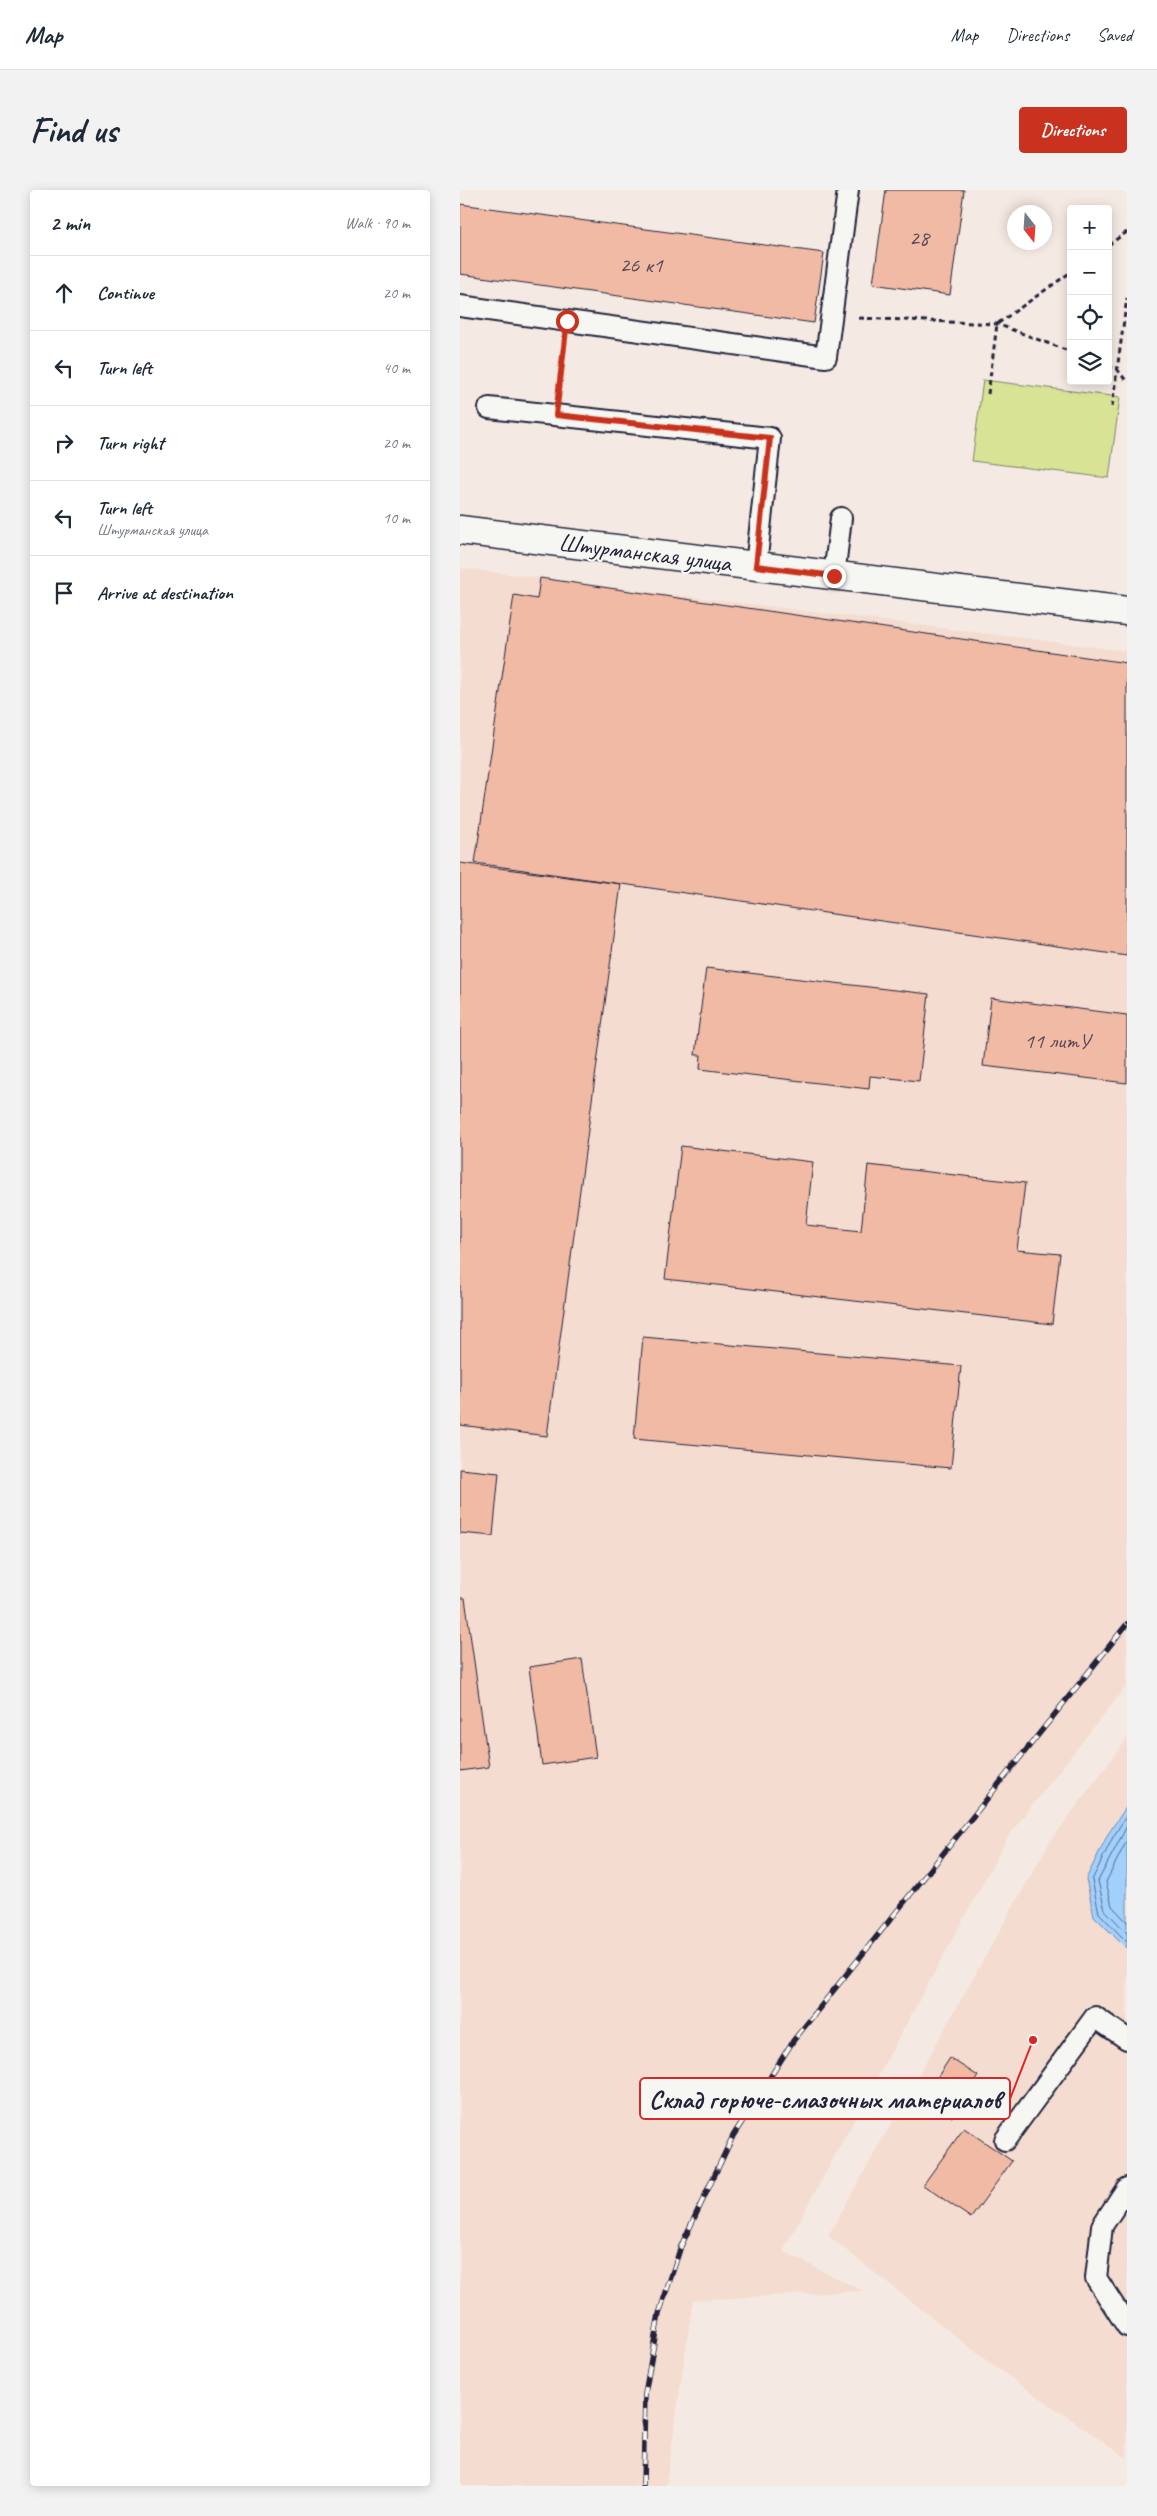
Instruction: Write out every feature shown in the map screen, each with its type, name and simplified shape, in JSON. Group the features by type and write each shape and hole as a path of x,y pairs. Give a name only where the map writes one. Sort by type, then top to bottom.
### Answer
{"street":[{"name":"Штурманская улица","path":"460,530 1127,612"}],"lane":[{"path":"460,306 826,357 848,190"},
{"path":"489,408 770,438 756,566"},
{"path":"834,576 841,518"},
{"path":"1004,2140 1095,2017 1127,2039"},
{"path":"1127,2188 1102,2226 1096,2278 1127,2326"}],"path":[{"path":"1112,242 1127,232"},
{"path":"988,394 997,324 1067,275"},
{"path":"1112,407 1127,298"},
{"path":"831,316 997,324 1067,350"},
{"path":"556,415 567,321"},
{"path":"1112,367 1117,369 1127,382"}],"shaded area":[{"path":"460,568 1127,651 1127,1685 1009,1835 783,2251 863,2291 693,2300 666,2486 460,2486"},
{"path":"1127,1738 1127,2458 991,2364 828,2236 1049,1843"}],"green space":[{"path":"983,380 1120,397 1109,478 972,461"}],"water":[{"path":"1127,1806 1127,1949 1094,1916 1086,1879 1108,1834"}],"building":[{"path":"886,190 964,190 950,295 873,284"},
{"path":"460,204 824,253 814,323 460,274"},
{"path":"540,578 1127,663 1127,956 475,863 514,595 537,599"},
{"path":"460,863 621,884 547,1436 460,1425"},
{"path":"706,968 929,994 919,1081 870,1076 869,1089 700,1069 701,1055 695,1055"},
{"path":"991,998 1127,1015 1127,1083 983,1066"},
{"path":"681,1146 813,1162 806,1225 861,1231 868,1165 1025,1183 1017,1250 1060,1254 1052,1324 665,1279"},
{"path":"643,1337 961,1366 951,1468 634,1439"},
{"path":"460,1469 499,1473 493,1536 460,1533"},
{"path":"460,1598 465,1598 489,1767 460,1771"},
{"path":"582,1659 596,1757 542,1765 529,1667"},
{"path":"950,2058 978,2076 952,2117 923,2099"},
{"path":"964,2128 1012,2161 971,2218 923,2185"}],"railway":[{"path":"643,2486 645,2394 659,2314 681,2246 733,2136 793,2041 1127,1624"}],"place":[{"name":"Склад горюче-смазочных материалов","path":"1033,2040"}],"route":[{"path":"567,321 556,415 770,438 756,566 834,576"}]}
